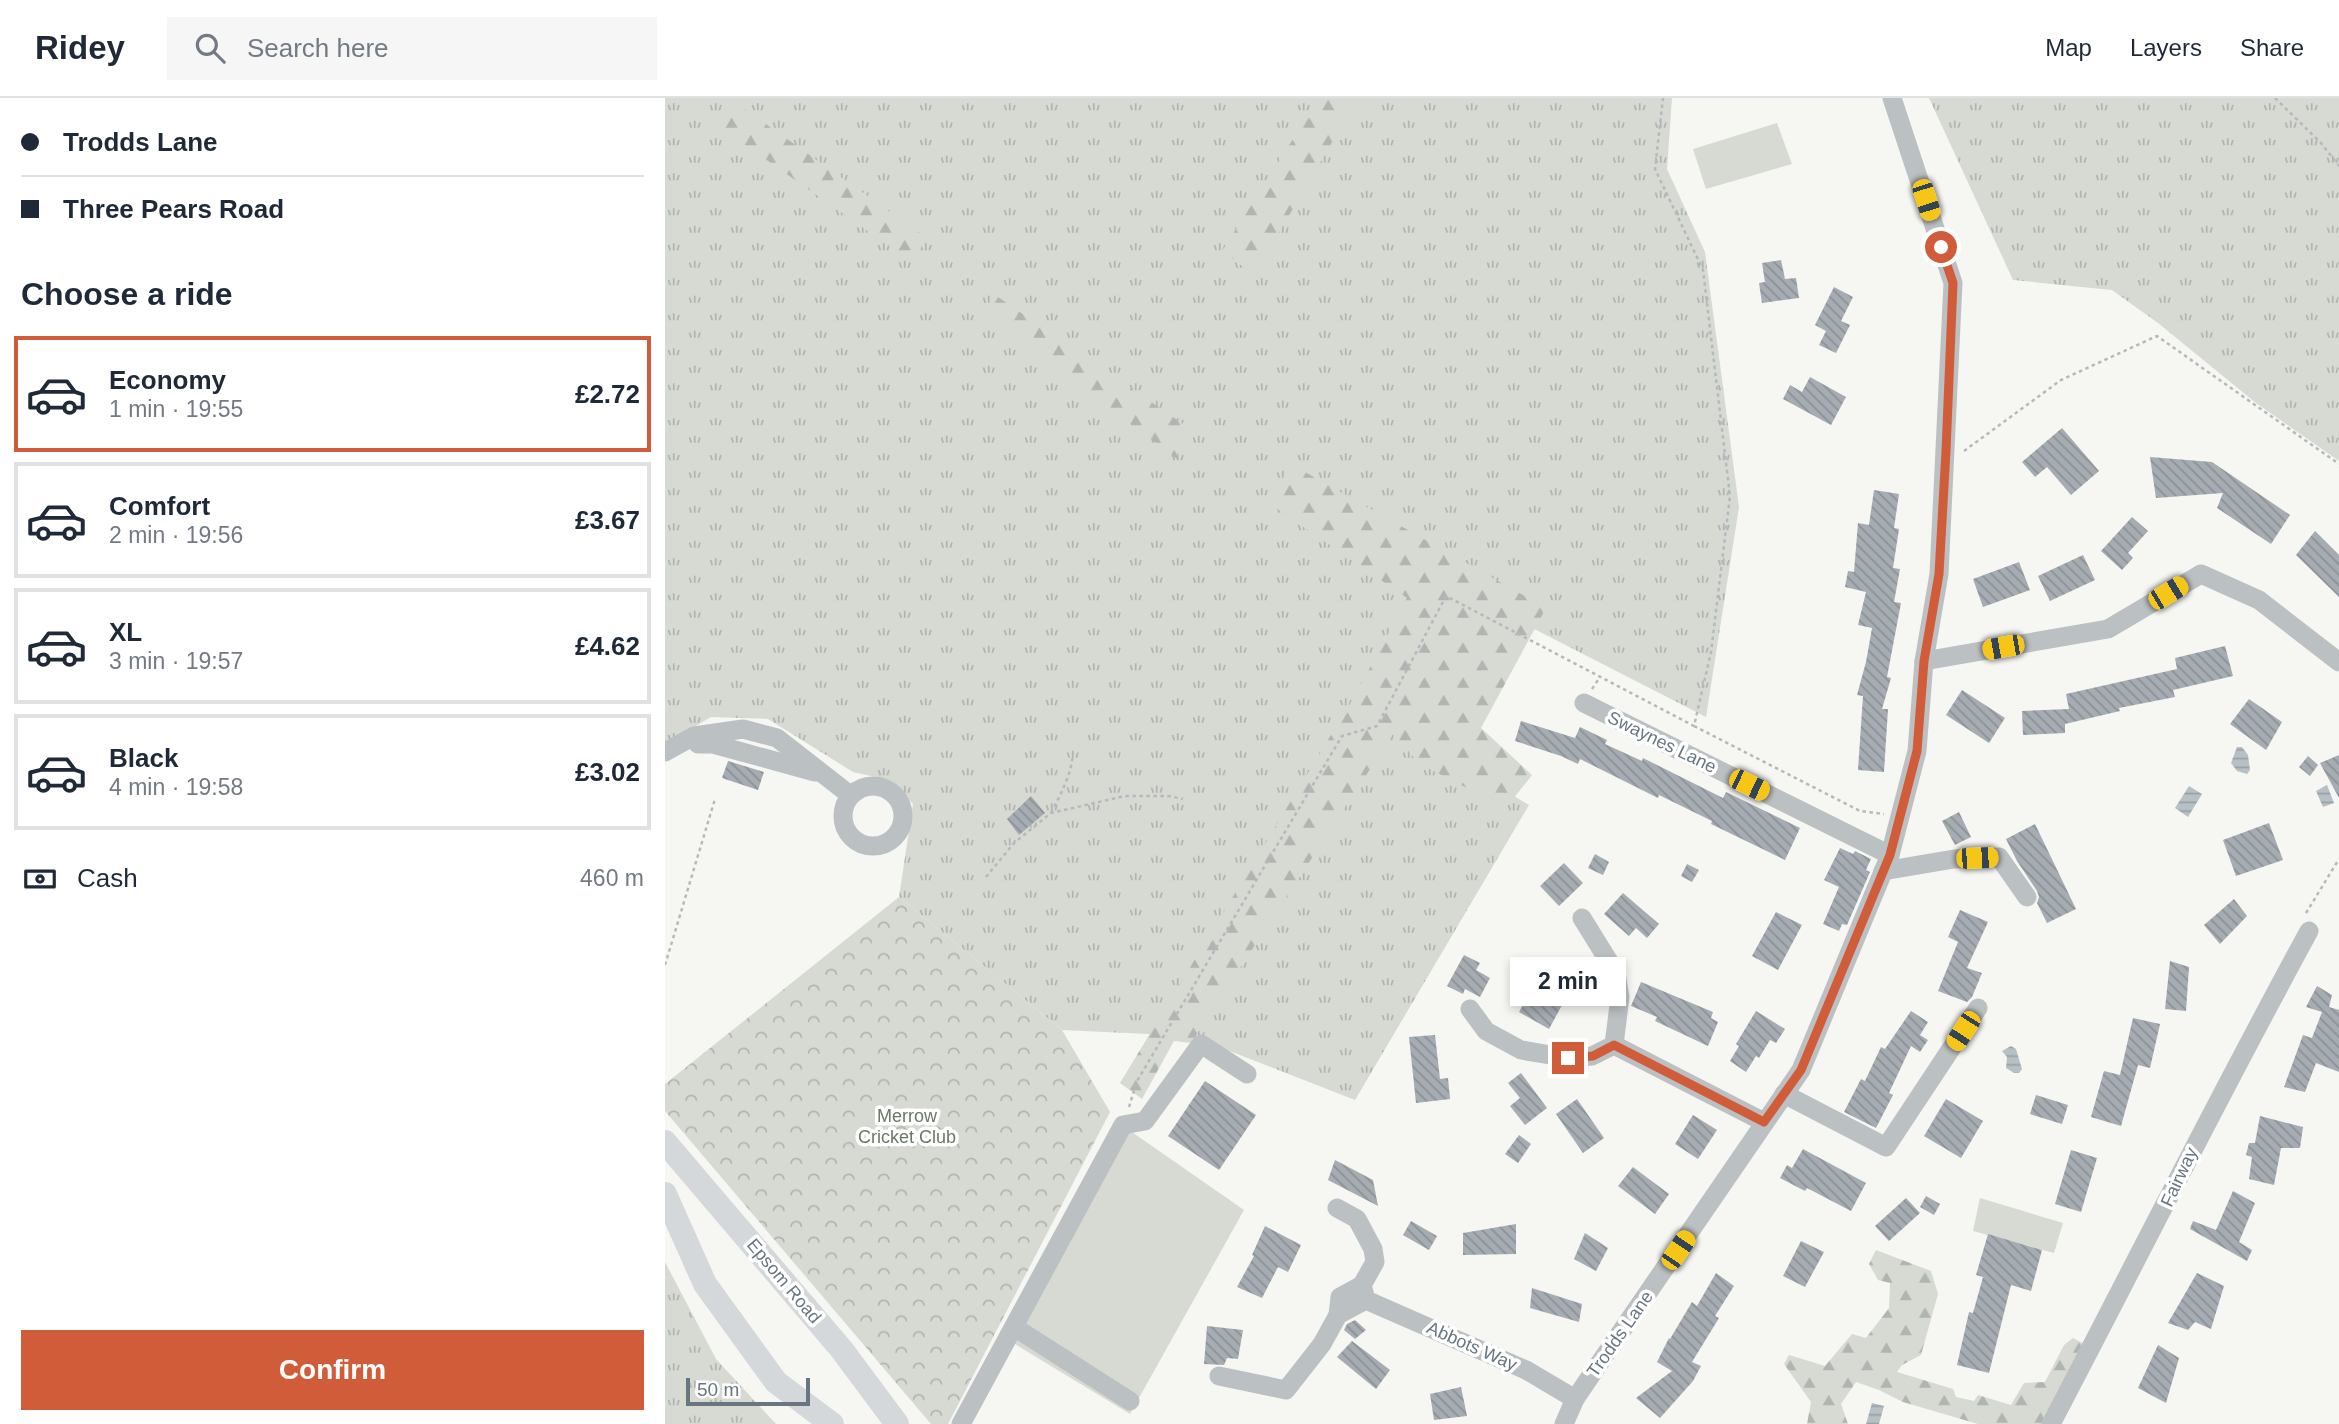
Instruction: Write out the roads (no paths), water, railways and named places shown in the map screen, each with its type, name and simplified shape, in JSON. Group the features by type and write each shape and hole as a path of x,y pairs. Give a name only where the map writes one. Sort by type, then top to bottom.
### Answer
{"main road":[{"name":"Epsom Road","path":"665,1142 842,1350 897,1424"},
{"path":"665,1194 705,1284 776,1382 832,1424"}],"street":[{"name":"Trodds Lane","path":"1564,1424 1575,1399 1801,1070 1887,863 1901,816 1917,751 1924,661 1939,574 1953,283 1892,98"},
{"path":"1924,661 2108,629 2201,574 2259,600 2339,662"},
{"name":"Swaynes Lane","path":"1584,703 1887,863"},
{"path":"667,751 694,736 743,729 777,738 850,795"},
{"path":"1887,863 1999,858 2027,897"},
{"path":"1582,918 1616,973 1620,997 1614,1045"},
{"name":"Fairway","path":"2050,1424 2162,1214 2185,1161 2309,931"},
{"path":"1784,1094 1886,1147 1978,1008"},
{"path":"1470,1009 1486,1031 1521,1050 1568,1058 1593,1056 1614,1045"},
{"path":"961,1424 1123,1125 1145,1121 1201,1044 1247,1074"},
{"path":"1614,1045 1764,1122"},
{"path":"1219,1376 1286,1390 1322,1344 1338,1315 1364,1292 1374,1262 1373,1249 1357,1219 1337,1208"},
{"name":"Abbots Way","path":"1364,1292 1526,1370 1575,1399"},
{"path":"1014,1327 1130,1401"}],"park label":[{"name":"Merrow Cricket Club","path":"907,1126"}]}
